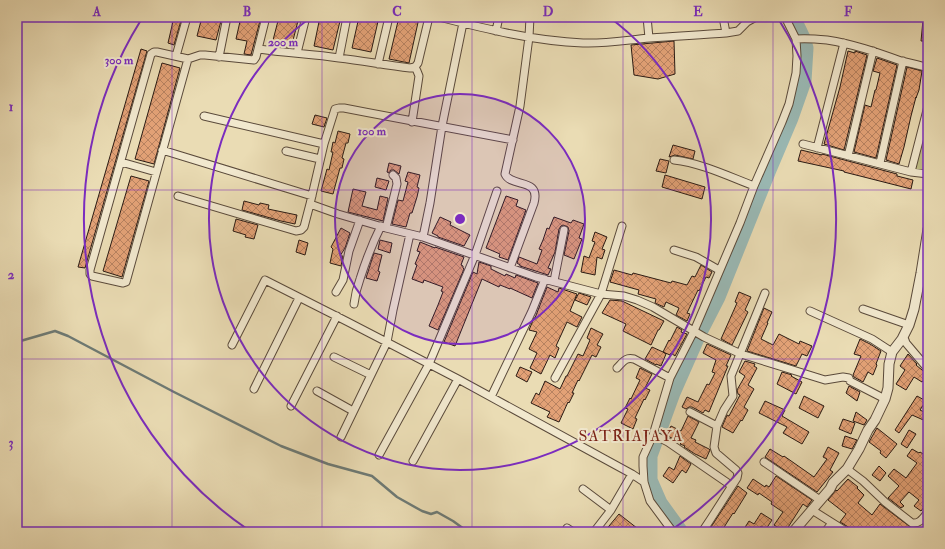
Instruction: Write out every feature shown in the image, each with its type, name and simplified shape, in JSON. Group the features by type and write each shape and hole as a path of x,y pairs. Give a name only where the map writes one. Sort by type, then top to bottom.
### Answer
{"street":[{"path":"176,56 187,17"},
{"path":"219,57 227,17"},
{"path":"188,59 126,282 123,283 92,276 90,274 90,270 151,54 157,52 188,59 200,55 254,60 256,59 259,49 266,17"},
{"path":"297,53 306,17"},
{"path":"339,58 347,17"},
{"path":"378,64 389,17"},
{"path":"259,49 410,68 415,67 418,63 429,17"},
{"path":"439,17 496,31 529,37 583,43 726,33 738,31 746,20 756,17"},
{"path":"496,31 499,17"},
{"path":"510,268 536,195 532,188 505,176 520,106 529,37 530,17"},
{"path":"647,17 649,38"},
{"path":"723,17 726,33"},
{"path":"673,532 652,504 644,482 644,457 653,435 670,378 694,331 789,104 797,64 800,39 785,17"},
{"path":"423,237 430,207 442,126 463,23"},
{"path":"800,39 817,39 844,43 928,68"},
{"path":"817,148 844,43"},
{"path":"848,156 873,51"},
{"path":"880,163 903,61"},
{"path":"412,122 419,76 415,67"},
{"path":"912,172 928,106"},
{"path":"178,196 296,231 301,230 304,227 324,144 335,109 337,108 344,108 512,140"},
{"path":"204,116 324,144"},
{"path":"803,144 912,172 928,174"},
{"path":"162,150 312,196"},
{"path":"286,151 320,159"},
{"path":"674,160 700,166 754,186"},
{"path":"121,162 156,172"},
{"path":"354,304 372,243 384,227 397,184 396,178 393,175"},
{"path":"379,455 429,364 475,255 496,191"},
{"path":"310,204 338,214 423,237 545,280 554,281 601,294 624,296 637,300 653,307 694,331 741,354 824,380 843,377 849,378 850,381 885,399"},
{"path":"336,292 343,280 349,251 360,220"},
{"path":"555,378 601,294 622,226"},
{"path":"793,532 847,468 875,420 885,399 888,388 888,364 892,352 902,339 909,325 918,291 928,229"},
{"path":"554,281 564,230"},
{"path":"341,437 387,342 410,234"},
{"path":"674,250 696,257 719,270"},
{"path":"232,345 265,280 458,379 644,482"},
{"path":"491,397 545,280"},
{"path":"702,532 737,478 738,474 736,470 716,453 714,447 717,426 724,410 733,396 731,376 765,293"},
{"path":"254,389 299,298"},
{"path":"863,309 909,325"},
{"path":"810,312 872,339 892,352"},
{"path":"290,406 337,316"},
{"path":"902,339 905,340 928,370"},
{"path":"334,357 371,375"},
{"path":"617,368 626,359 630,358 670,378"},
{"path":"413,461 458,379"},
{"path":"317,391 353,410"},
{"path":"690,412 717,426"},
{"path":"653,435 668,442 732,486"},
{"path":"764,462 820,500"},
{"path":"847,468 910,522 919,522 928,512"},
{"path":"594,532 611,510 632,474"},
{"path":"583,489 611,510"},
{"path":"812,510 847,532"},
{"path":"825,532 832,523"}],"shaded area":[{"path":"785,17 793,17 806,48 804,81 791,118 718,297 699,334 673,393 650,456 650,480 660,503 681,532 673,532 663,518 644,482 648,447 670,378 782,122 796,73 796,39"},
{"path":"928,106 928,174 911,172"}],"building":[{"path":"174,17 182,17 174,45 168,43"},
{"path":"202,17 222,17 216,40 197,36"},
{"path":"241,17 261,17 251,55 244,54 247,41 236,39"},
{"path":"279,17 299,17 291,48 272,44"},
{"path":"320,17 341,17 333,50 314,46"},
{"path":"359,17 379,17 371,52 352,48"},
{"path":"399,17 419,18 409,63 389,59"},
{"path":"923,20 928,20 928,41 921,41"},
{"path":"674,41 675,74 658,79 634,75 631,45"},
{"path":"141,49 147,51 85,268 78,267"},
{"path":"848,51 855,53 855,51 867,55 844,150 824,144 840,87"},
{"path":"877,58 897,65 876,158 854,152 865,105 871,107 876,90 880,73 873,71"},
{"path":"162,63 180,68 154,164 135,159"},
{"path":"907,67 922,71 919,90 899,164 886,160"},
{"path":"315,115 327,118 324,127 312,124"},
{"path":"338,131 350,134 342,158 344,159 342,168 340,168 333,194 321,191 327,169 329,170 333,152 331,152 333,142 335,143"},
{"path":"673,145 695,151 693,159 675,155 669,157"},
{"path":"801,150 822,154 897,174 897,176 913,180 911,189 844,171 798,161"},
{"path":"660,159 669,161 666,173 656,171"},
{"path":"389,163 401,166 399,174 394,170 391,170 389,173 387,172"},
{"path":"408,172 420,175 417,187 419,188 417,197 406,227 392,224 398,200 403,201 408,182 405,181"},
{"path":"665,175 705,187 702,199 662,187"},
{"path":"131,176 149,181 122,277 103,271"},
{"path":"377,178 389,181 386,190 375,187"},
{"path":"353,189 366,192 362,206 377,210 380,196 388,198 383,221 348,212"},
{"path":"506,196 518,200 516,206 526,210 508,260 499,257 500,254 486,248"},
{"path":"244,201 259,205 260,203 269,205 268,209 297,215 295,224 242,210"},
{"path":"440,217 451,222 450,225 470,235 464,246 438,237 432,233"},
{"path":"554,217 571,223 573,220 584,224 579,238 582,239 574,259 564,255 569,231 568,227 563,225 559,229 555,252 548,268 551,269 548,275 520,266 517,263 519,257 537,264 542,250 539,249 547,228 549,229"},
{"path":"236,219 258,225 254,239 245,237 246,235 233,231"},
{"path":"341,228 350,233 345,248 340,256 343,256 341,266 330,263 333,249 331,247"},
{"path":"595,232 607,237 602,249 605,250 602,259 597,257 595,275 581,272 584,256 589,258 595,242 592,241"},
{"path":"299,240 308,243 305,255 296,252"},
{"path":"380,240 392,243 390,253 378,249"},
{"path":"420,242 464,257 461,265 464,269 438,330 429,326 443,292 441,291 443,287 424,280 423,283 412,279 417,265 415,264 420,252 417,251"},
{"path":"374,253 382,255 378,271 380,272 377,281 366,278"},
{"path":"479,262 491,266 491,269 505,276 506,274 515,278 516,275 538,283 532,298 510,288 500,285 499,287 482,279 455,346 444,342 473,272 477,274"},
{"path":"701,265 712,272 709,278 706,277 699,291 698,290 687,313 690,314 687,321 676,315 679,308 666,302 664,307 655,303 656,299 638,294 639,290 610,282 614,270 632,275 633,273 671,283 672,281 687,285 692,276 695,277"},
{"path":"547,287 558,292 559,288 577,294 570,311 582,317 577,327 567,322 556,346 559,348 555,358 550,355 541,374 530,368 537,353 529,349 537,332 529,330"},
{"path":"739,292 751,297 745,310 748,312 732,345 721,339 737,303 735,302"},
{"path":"579,293 591,297 587,305 575,300"},
{"path":"610,300 622,301 664,321 651,345 623,331 626,324 602,313"},
{"path":"764,308 772,312 761,339 773,345 779,334 799,344 800,341 812,346 807,356 802,354 796,366 747,351"},
{"path":"677,327 682,330 681,332 687,334 675,356 671,353 670,355 663,352"},
{"path":"591,328 603,334 597,345 601,347 596,357 592,355 579,381 578,380 572,393 574,393 559,422 547,417 550,412 531,403 536,393 539,395 545,381 560,389 578,354 583,356 590,340 587,338"},
{"path":"860,339 881,351 873,375 868,372 863,382 853,375 861,356 854,354"},
{"path":"707,344 731,355 709,412 705,410 703,413 692,407 686,409 682,407 687,397 698,402 707,384 709,385 715,373 712,372 716,360 703,353"},
{"path":"652,347 666,354 661,366 645,359"},
{"path":"908,354 917,364 916,365 928,375 922,382 914,377 906,390 896,384 905,370 900,366"},
{"path":"745,361 755,364 754,366 757,368 748,385 754,389 744,407 748,410 733,433 722,427 727,415 729,416 740,395 738,394 737,390 745,376 739,372"},
{"path":"520,367 532,372 527,382 516,376"},
{"path":"640,368 652,374 645,388 650,390 635,418 637,419 633,429 621,423 628,409 625,408 640,380 636,378"},
{"path":"782,372 792,375 791,376 802,382 796,394 777,384"},
{"path":"849,386 860,392 857,401 846,393"},
{"path":"804,396 824,406 818,418 799,408"},
{"path":"917,396 926,401 920,410 928,414 928,422 912,415 899,433 895,430"},
{"path":"765,401 785,410 782,416 809,432 802,444 783,433 787,427 759,413"},
{"path":"856,412 867,420 864,425 853,421"},
{"path":"688,416 699,422 691,438 696,440 695,442 710,450 706,459 695,454 680,444 681,443 666,435 671,426 681,431"},
{"path":"843,419 855,423 851,434 839,429"},
{"path":"877,428 897,444 886,458 880,453 881,451 869,442"},
{"path":"909,430 916,434 907,448 901,444"},
{"path":"845,436 857,440 852,449 842,446"},
{"path":"828,447 839,453 830,470 833,472 817,492 765,457 770,449 783,457 784,456 814,477 827,459 823,457"},
{"path":"912,449 928,457 928,477 923,484 928,488 928,502 921,511 914,506 919,500 909,492 900,502 904,506 901,508 888,498 899,486 888,476 894,469 906,478 917,463 907,456"},
{"path":"680,456 691,464 686,473 682,470 673,483 663,476 669,467 674,470"},
{"path":"879,466 886,473 880,481 872,475"},
{"path":"776,476 812,500 807,507 803,504 785,532 774,525 783,512 759,493 758,495 747,488 753,479 765,487 766,485 769,487"},
{"path":"848,479 858,487 857,488 864,495 858,503 872,515 880,504 917,532 852,532 850,528 840,522 846,514 828,500"},
{"path":"738,486 747,493 721,532 711,532 709,530"},
{"path":"761,513 772,520 766,529 761,526 757,532 742,532 749,521 754,524"},
{"path":"619,514 642,532 604,532"}],"waterway":[{"path":"681,532 660,503 650,480 650,456 673,393 699,334 718,297 791,118 804,81 806,48 793,17"},
{"path":"17,342 55,331 68,336 281,446 328,464 372,476 397,497 422,511 431,514 437,512 464,529 463,532"}],"district":[{"name":"SATRIAJAYA","path":"631,435"}]}
